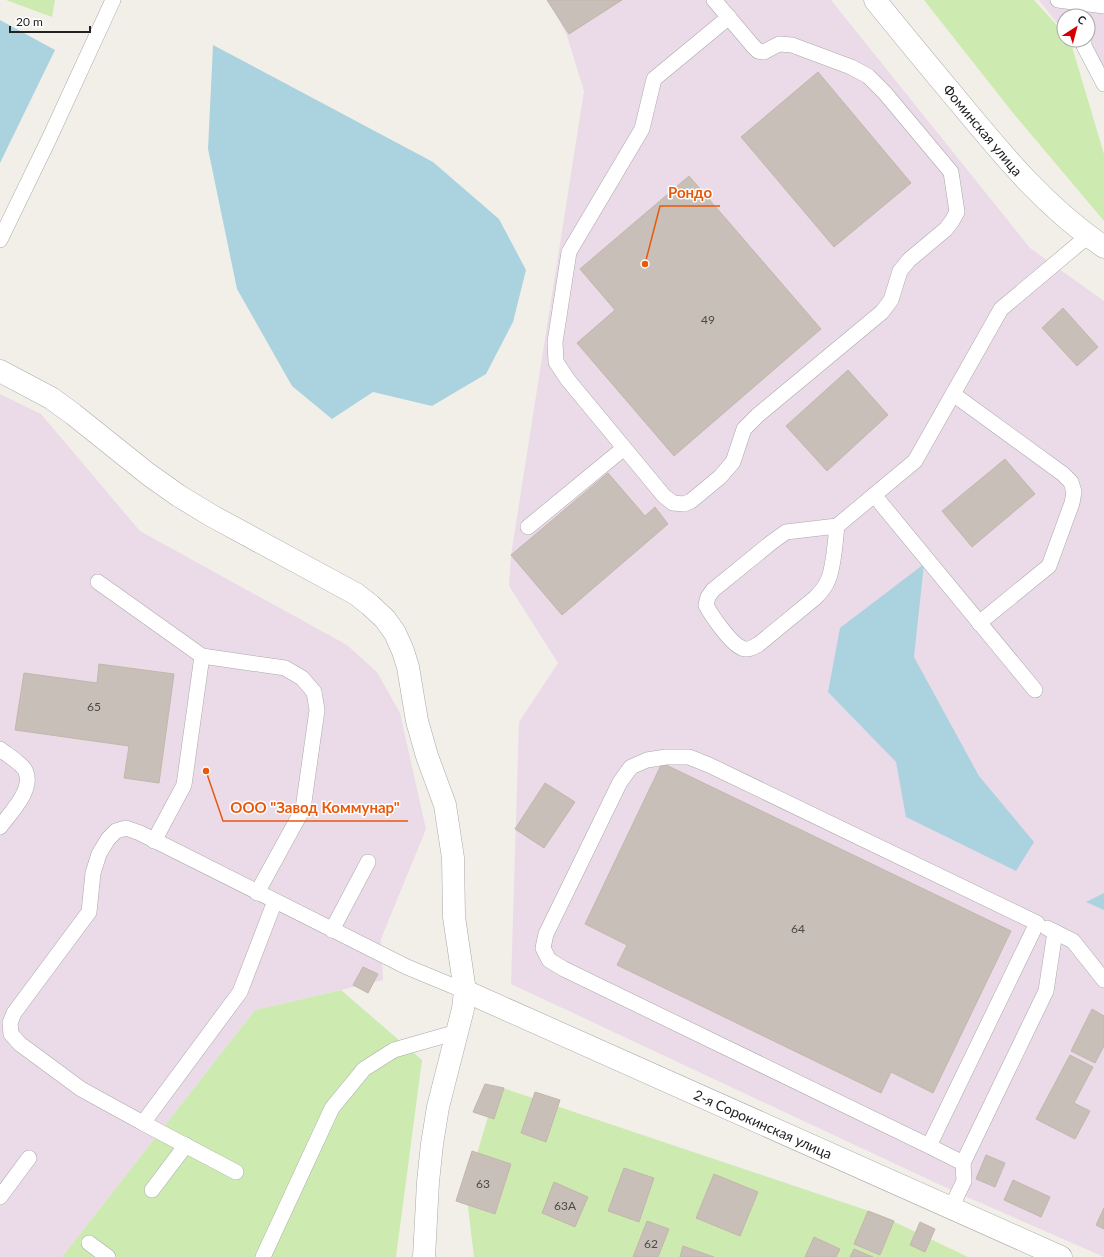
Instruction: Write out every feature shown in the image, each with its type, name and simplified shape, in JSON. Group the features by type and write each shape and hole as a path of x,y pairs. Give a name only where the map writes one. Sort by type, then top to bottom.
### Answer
{"street":[{"name":"Фоминская улица","path":"875,0 1007,161 1043,198 1096,242"},
{"path":"0,371 50,398 73,414 148,474 179,496 212,516 356,594 385,619 395,633 408,667 417,721 427,756 445,806 454,858 454,917 465,991 463,1009 438,1107 432,1144 428,1182 424,1257"},
{"name":"2-я Сорокинская улица","path":"465,991 1061,1257"}],"lane":[{"path":"0,240 49,139 112,0"},
{"path":"714,0 752,46 758,51 764,52 779,44 792,45 850,67 868,76 885,93 951,172 957,212 946,229 909,260 900,270 890,300 882,312 758,415 744,429 733,462 720,477 691,501 684,504 673,503 664,496 568,380 556,362 555,342 569,252 642,129 654,79 728,17"},
{"path":"1058,0 1077,8"},
{"path":"1093,8 1104,6"},
{"path":"1085,48 1104,84"},
{"path":"837,526 831,568 828,580 822,591 752,649 742,648 732,641 711,615 706,605 708,597 713,590 786,532 837,526 915,461 1001,309 1096,242"},
{"path":"953,394 1063,474 1071,482 1074,492 1072,503 1049,566 979,623"},
{"path":"528,527 624,448"},
{"path":"874,495 1036,690"},
{"path":"98,582 202,656 285,668 302,678 314,692 317,710 303,809 257,893"},
{"path":"154,841 184,786 202,656"},
{"path":"0,749 16,760 26,771 27,787 20,800 0,827"},
{"path":"963,1163 564,969 549,960 543,948 546,934 620,782 631,767 647,760 666,757 689,757 709,765 1073,941 1104,980"},
{"path":"236,1172 81,1089 20,1044 11,1034 10,1023 14,1014 89,912 94,873 99,854 108,839 116,831 126,828 407,967 465,991"},
{"path":"332,930 368,862"},
{"path":"143,1123 240,992 275,901"},
{"path":"929,1146 1037,924"},
{"path":"951,1208 964,1181 963,1163 1046,991 1054,932"},
{"path":"263,1257 332,1108 364,1069 394,1050 457,1032"},
{"path":"152,1190 186,1145"},
{"path":"0,1197 29,1158"},
{"path":"89,1243 108,1257"}],"shaded area":[{"path":"549,0 831,0 1030,248 1104,301 1104,1257 951,1190 511,984 519,722 558,663 509,586 511,555 584,91 567,36"},
{"path":"1039,0 1104,0 1104,83 1076,48 1096,48 1096,8 1056,8 1056,22"},
{"path":"0,394 41,414 140,531 347,645 377,672 400,713 426,829 381,939 383,980 255,1010 62,1257 0,1257"}],"green space":[{"path":"6,0 55,0 52,17"},
{"path":"924,0 1034,0 1056,24 1056,48 1072,48 1104,154 1104,221 1013,113"},
{"path":"341,990 422,1060 396,1257 62,1257 255,1010"},
{"path":"497,1086 878,1214 968,1257 474,1257 466,1191"}],"water":[{"path":"0,20 55,50 0,163"},
{"path":"213,45 433,162 499,219 526,270 513,322 486,374 432,406 373,392 332,419 292,386 237,289 208,149"},
{"path":"924,564 914,657 979,776 1034,842 1016,871 906,817 896,762 828,692 840,628"},
{"path":"1104,893 1104,910 1086,902"}],"building":[{"path":"547,0 622,0 569,34"},
{"path":"818,72 911,183 834,247 741,137"},
{"path":"689,176 821,329 674,456 577,343 615,310 580,269"},
{"path":"1063,308 1098,347 1077,366 1042,328"},
{"path":"848,370 888,415 827,471 786,426"},
{"path":"1005,459 1035,494 972,547 942,511"},
{"path":"608,473 645,516 655,507 668,524 562,615 511,555"},
{"path":"99,664 174,674 159,783 124,778 129,746 15,730 24,673 97,683"},
{"path":"662,763 1011,931 933,1093 891,1072 881,1093 617,965 627,945 585,924"},
{"path":"545,783 575,802 544,848 515,829"},
{"path":"363,967 378,974 368,993 353,985"},
{"path":"1092,1009 1104,1016 1104,1046 1095,1063 1071,1051"},
{"path":"1070,1055 1093,1067 1074,1103 1090,1111 1075,1139 1036,1119"},
{"path":"485,1084 504,1088 494,1119 473,1112"},
{"path":"535,1092 560,1100 546,1142 521,1133"},
{"path":"472,1151 511,1164 495,1214 456,1201"},
{"path":"986,1155 1005,1163 995,1187 976,1179"},
{"path":"624,1168 654,1178 639,1222 608,1211"},
{"path":"714,1174 758,1192 740,1236 696,1218"},
{"path":"1013,1180 1050,1197 1041,1217 1004,1200"},
{"path":"554,1182 588,1197 575,1227 542,1213"},
{"path":"1104,1208 1104,1229 1096,1225"},
{"path":"868,1211 894,1221 880,1255 854,1244"},
{"path":"647,1221 669,1229 658,1257 633,1257"},
{"path":"920,1222 935,1229 925,1252 910,1245"},
{"path":"814,1237 840,1249 836,1257 805,1257"},
{"path":"683,1246 714,1257 680,1257"},
{"path":"854,1249 873,1257 850,1257"}],"place":[{"name":"Рондо","path":"645,264"},
{"name":"ООО \"Завод Коммунар\"","path":"206,771"}]}
